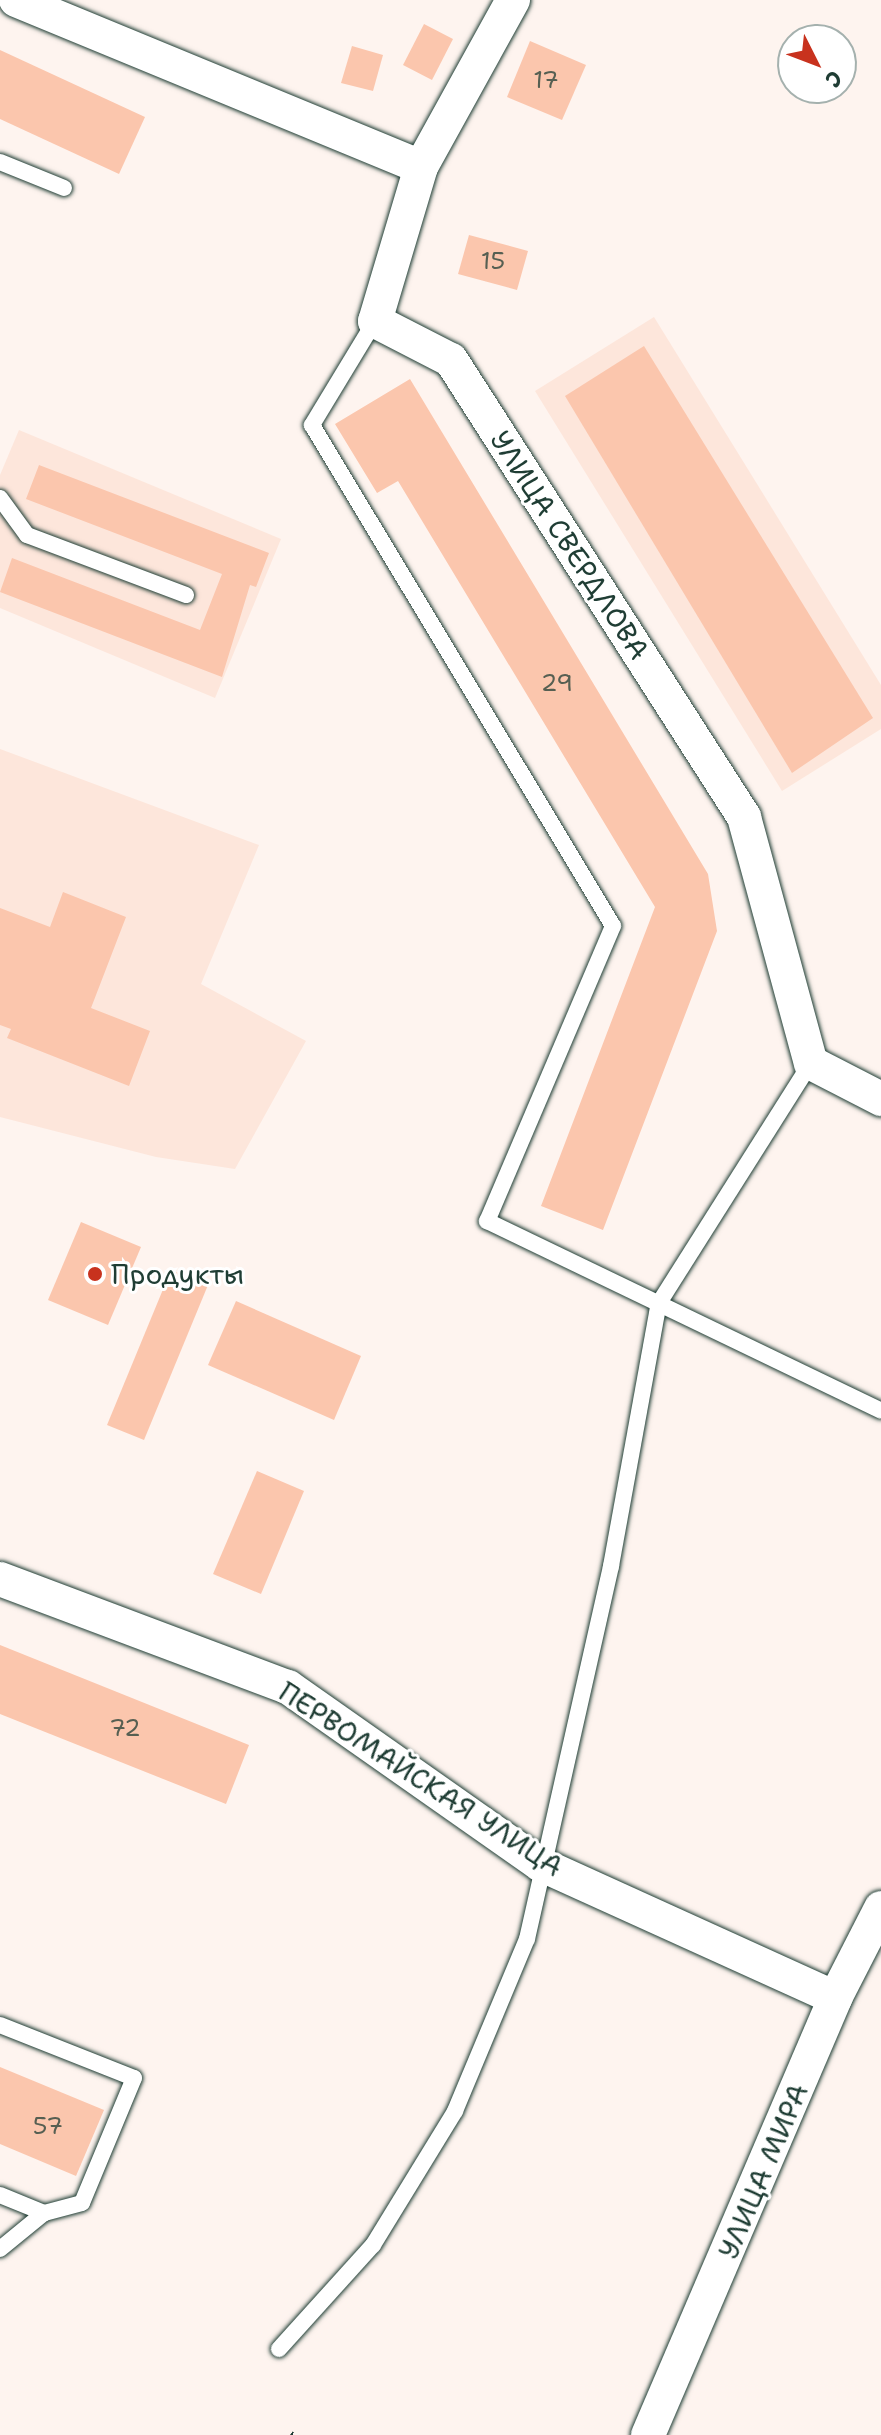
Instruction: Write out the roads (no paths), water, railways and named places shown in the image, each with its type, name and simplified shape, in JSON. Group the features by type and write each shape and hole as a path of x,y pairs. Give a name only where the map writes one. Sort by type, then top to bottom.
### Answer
{"street":[{"path":"18,0 421,167"},
{"path":"375,321 421,167 513,0"},
{"name":"УЛИЦА СВЕРДЛОВА","path":"375,321 451,360 744,817 811,1063"},
{"path":"811,1063 881,1099"},
{"name":"ПЕРВОМАЙСКАЯ УЛИЦА","path":"0,1579 288,1687 540,1864 835,1998"},
{"name":"УЛИЦА МИРА","path":"648,2435 835,1998 881,1908"}],"lane":[{"path":"0,162 64,188"},
{"path":"375,321 312,425 613,926 487,1221 881,1411"},
{"path":"0,498 27,535 186,595"},
{"path":"279,2349 373,2245 455,2111 527,1939 540,1864 611,1566 659,1303 811,1063"},
{"path":"0,2025 134,2078 82,2203 44,2213 0,2249"},
{"path":"0,2195 44,2213"}],"place":[{"name":"Продукты","path":"95,1274"}]}
